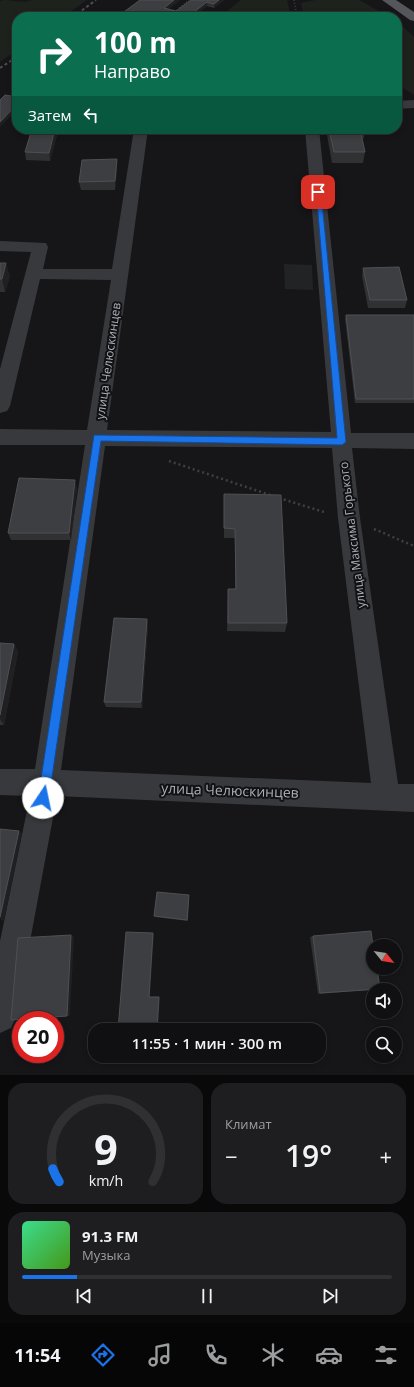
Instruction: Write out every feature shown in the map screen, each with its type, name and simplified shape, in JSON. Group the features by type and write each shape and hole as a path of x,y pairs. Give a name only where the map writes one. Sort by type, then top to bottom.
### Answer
{"main road":[{"path":"388,0 414,17"}],"street":[{"path":"402,105 414,104"},
{"name":"улица Челюскинцев","path":"46,783 140,134"},
{"name":"улица Максима Горького","path":"312,134 348,518 386,797"},
{"path":"0,246 40,247 0,406"},
{"path":"32,274 120,276"},
{"path":"0,437 342,442 414,441"},
{"name":"улица Челюскинцев","path":"0,782 414,798"},
{"path":"0,1017 46,783"}],"path":[{"path":"176,10 189,0"},
{"path":"294,0 295,12"},
{"path":"162,458 227,479 304,507 348,518 414,546"}],"shaded area":[{"path":"32,0 87,0 70,12 12,12 12,54 0,62 0,1 21,2"},
{"path":"241,0 287,0 290,12 226,12"},
{"path":"315,0 359,0 381,12 303,12 301,3"},
{"path":"402,26 414,37 414,95 402,87"},
{"path":"284,264 312,265 313,290 285,289"}],"building":[{"path":"140,0 174,0 164,8 176,11 191,0 219,0 214,4 207,2 194,12 124,12"},
{"path":"5,95 12,96 12,109 0,122 0,100"},
{"path":"30,134 54,134 49,153 25,152"},
{"path":"330,134 361,134 365,152 334,152"},
{"path":"117,159 115,181 79,182 82,160"},
{"path":"0,263 6,263 2,279 0,279"},
{"path":"399,267 407,300 370,300 363,268"},
{"path":"346,315 414,315 414,399 356,399"},
{"path":"19,478 75,480 69,533 8,533"},
{"path":"224,494 281,495 287,623 228,623 228,589 236,589 235,529 224,528"},
{"path":"114,618 147,619 141,702 104,702"},
{"path":"0,643 14,644 0,715"},
{"path":"0,829 19,831 0,917"},
{"path":"157,892 189,895 187,920 154,916"},
{"path":"371,931 372,939 366,939 366,975 378,975 379,983 366,983 366,990 320,993 313,936"},
{"path":"126,932 153,933 149,997 159,997 157,1023 119,1023"},
{"path":"71,935 67,1016 64,1016 64,1011 12,1011 11,1020 18,938"}],"railway":[{"path":"80,12 96,0"},
{"path":"0,68 12,60"}],"route":[{"path":"43,798 97,438 342,442 318,192"}]}
